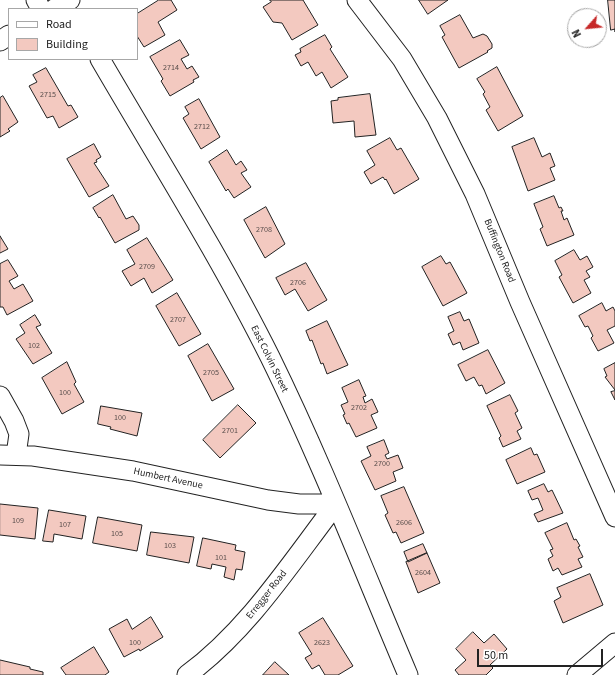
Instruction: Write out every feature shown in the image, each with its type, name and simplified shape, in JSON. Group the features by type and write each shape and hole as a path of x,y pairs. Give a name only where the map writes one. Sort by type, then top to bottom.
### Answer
{"street":[{"name":"Buffington Road","path":"357,0 402,58 437,118 475,194 520,302 615,517"},
{"name":"East Colvin Street","path":"101,60 226,276 270,357 336,504 408,675"},
{"path":"0,396 14,420 19,434 8,455"},
{"name":"Humbert Avenue","path":"8,455 133,471 268,500 300,504 336,504"},
{"name":"Erregger Road","path":"187,675 210,658 248,619 336,504"},
{"path":"577,675 615,643"}],"building":[{"path":"159,0 171,0 177,10 158,22 165,35 144,47 138,38 138,13"},
{"path":"270,0 303,0 318,25 292,40 282,23 273,22 263,7 271,2"},
{"path":"419,0 448,0 428,14"},
{"path":"608,0 615,0 615,29 611,30"},
{"path":"460,15 473,38 483,34 487,36 492,44 492,48 487,51 488,52 459,68 442,37 445,35 440,26"},
{"path":"325,35 332,47 330,49 348,77 331,88 322,72 316,76 308,62 301,66 295,55 301,52 300,49"},
{"path":"180,40 189,55 181,59 187,69 192,66 199,77 193,80 194,82 170,96 161,81 163,79 150,57"},
{"path":"497,67 523,116 498,131 486,110 490,107 483,94 485,92 477,79"},
{"path":"46,68 68,106 71,105 78,117 59,128 53,116 47,118 29,86 37,82 33,75"},
{"path":"370,94 376,135 355,137 354,121 333,123 331,101 338,100 338,98"},
{"path":"3,96 18,122 8,129 10,131 0,137 0,98"},
{"path":"199,99 220,137 201,149 183,118 189,114 185,107"},
{"path":"390,138 397,150 401,148 419,179 394,194 386,179 385,180 383,177 371,184 364,172 375,165 367,151"},
{"path":"534,138 542,157 550,153 555,166 550,168 555,180 528,191 512,147"},
{"path":"94,144 101,157 94,163 109,186 89,197 67,159"},
{"path":"227,150 236,165 241,161 247,170 241,173 251,187 234,198 228,189 226,191 209,162"},
{"path":"113,195 126,219 133,216 139,225 139,230 115,243 93,208"},
{"path":"554,196 559,208 561,207 563,211 561,211 564,220 567,218 574,235 547,246 540,229 543,227 534,204"},
{"path":"266,207 285,244 265,258 244,220"},
{"path":"0,236 8,249 0,253"},
{"path":"147,238 173,280 152,293 144,278 131,286 122,271 135,264 127,250"},
{"path":"574,250 580,260 587,256 593,267 586,271 590,277 584,280 591,293 573,303 559,277 562,275 555,261"},
{"path":"441,256 446,264 450,262 467,293 443,306 422,267"},
{"path":"8,260 18,276 9,281 14,289 23,284 33,301 7,315 3,307 0,307 0,264"},
{"path":"306,263 327,300 308,311 295,289 285,295 276,278"},
{"path":"177,293 201,334 179,346 156,306"},
{"path":"602,303 606,311 613,307 615,311 615,326 607,330 614,343 598,351 591,338 593,336 588,326 585,327 579,316"},
{"path":"460,312 464,321 469,319 479,343 463,350 460,342 453,345 448,334 454,331 448,317"},
{"path":"35,315 41,325 36,327 52,353 33,364 16,339 25,333 20,325"},
{"path":"327,321 348,365 327,374 323,363 321,364 312,340 310,341 306,331"},
{"path":"208,344 234,389 212,401 188,356"},
{"path":"488,350 505,383 486,394 482,385 479,386 474,377 466,381 458,365"},
{"path":"67,362 76,382 74,384 84,402 62,414 42,378"},
{"path":"615,363 615,390 605,377 607,376 604,369"},
{"path":"359,380 366,396 363,397 365,403 372,399 378,412 371,415 377,428 356,437 349,423 347,424 341,405 348,402 342,388"},
{"path":"615,391 615,400 611,392"},
{"path":"510,395 518,411 515,413 522,428 517,431 521,439 503,447 499,438 501,436 487,406"},
{"path":"238,405 256,423 220,458 203,440"},
{"path":"101,406 142,413 137,436 110,429 111,427 98,424"},
{"path":"384,440 389,453 385,455 387,459 398,455 403,468 393,472 396,481 375,490 361,461 371,456 367,447"},
{"path":"531,448 534,455 537,454 545,472 517,484 506,460"},
{"path":"544,484 548,492 552,490 563,513 538,522 534,514 543,510 538,498 532,500 528,491"},
{"path":"404,487 424,533 401,543 396,532 393,533 385,515 388,513 381,496"},
{"path":"0,504 38,508 35,539 0,535"},
{"path":"49,510 86,516 82,539 54,534 53,542 43,541"},
{"path":"98,517 142,525 137,551 93,543"},
{"path":"567,523 574,540 576,539 580,546 578,547 583,557 578,559 582,567 562,575 558,568 553,571 548,559 553,556 550,550 553,549 545,533"},
{"path":"151,532 194,537 189,563 147,555"},
{"path":"203,538 236,545 235,550 245,552 242,570 236,569 234,580 224,577 226,567 212,564 211,569 197,566"},
{"path":"423,544 427,553 408,562 404,552"},
{"path":"427,553 440,583 418,593 406,562"},
{"path":"590,574 603,605 563,623 554,601 561,597 557,588"},
{"path":"151,617 163,637 140,651 139,649 124,657 109,629 127,619 132,629"},
{"path":"323,618 353,666 338,675 325,675 319,665 312,669 305,658 312,654 299,633"},
{"path":"473,632 484,643 494,634 507,649 490,665 493,668 486,675 459,675 455,670 466,660 456,649"},
{"path":"94,647 109,672 105,675 66,675 61,668"},
{"path":"0,660 30,667 30,669 43,672 43,675 0,675"},
{"path":"275,662 289,675 263,675"}]}
